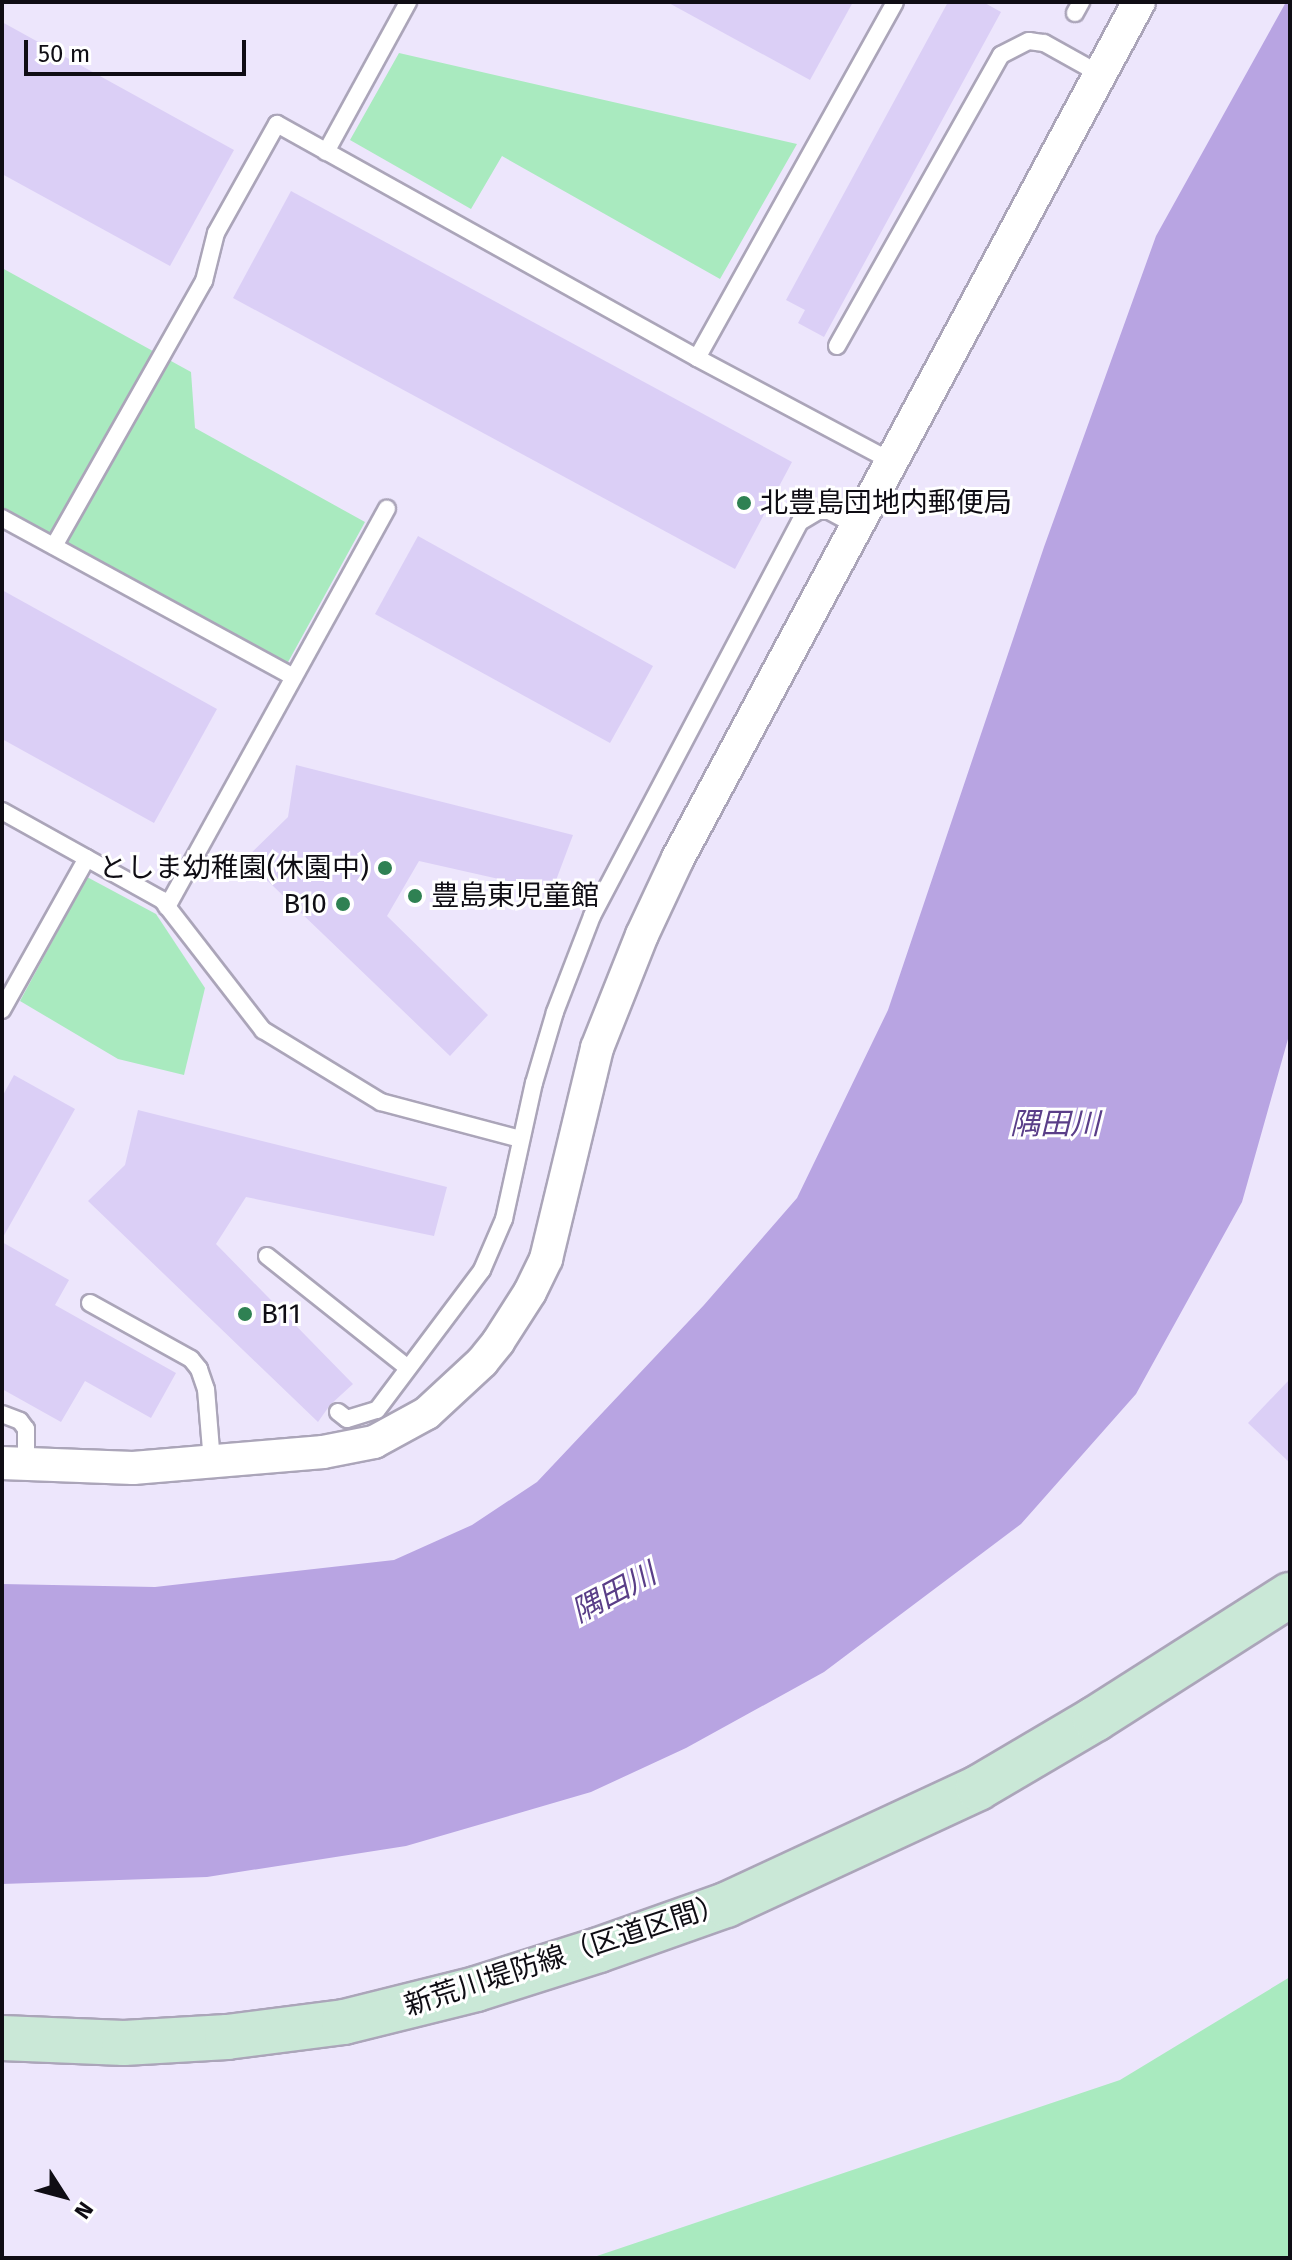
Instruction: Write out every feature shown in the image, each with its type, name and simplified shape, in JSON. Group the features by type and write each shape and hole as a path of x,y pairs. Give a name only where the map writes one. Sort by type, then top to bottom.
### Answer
{"street":[{"path":"14,1464 133,1468 323,1452 374,1442 402,1430 454,1390 482,1362 512,1323 546,1259 597,1048 642,935 678,858 889,460 1139,2"},
{"name":"新荒川堤防線（区道区間）","path":"2,2038 124,2043 227,2037 344,2022 476,1989 599,1950 726,1905 978,1788 1095,1719 1290,1595"}],"lane":[{"path":"326,152 408,2"},
{"path":"697,358 895,2"},
{"path":"837,346 1001,55 1029,41 1044,43 1100,74"},
{"path":"54,546 204,281 216,233 277,124 697,358 889,460"},
{"path":"167,907 387,509"},
{"path":"338,1412 347,1419 377,1410 471,1288 491,1254 504,1219 520,1139 555,1012 592,916 793,534 807,515 818,511 829,511 855,525"},
{"path":"2,518 294,677"},
{"path":"2,811 162,900 263,1030 381,1102 520,1139"},
{"path":"2,1010 87,858"},
{"path":"267,1256 408,1368"},
{"path":"90,1303 191,1359 199,1369 206,1389 212,1462"},
{"path":"2,1414 20,1421 26,1429 14,1464"}],"green space":[{"path":"399,53 797,144 720,279 502,156 471,209 350,140"},
{"path":"2,268 191,372 195,428 365,522 287,664 2,507"},
{"path":"87,877 156,914 205,988 184,1075 118,1059 20,1001"},
{"path":"1290,1977 1290,2258 591,2258 1120,2080"}],"water":[{"name":"隅田川","path":"1286,2 1290,2 1290,1032 1242,1202 1136,1394 1021,1524 824,1672 686,1748 591,1792 406,1846 207,1877 2,1884 2,1584 155,1587 394,1560 472,1525 537,1482 704,1305 797,1198 888,1010 1044,547 1156,236"}],"building":[{"path":"667,2 853,2 810,80"},
{"path":"948,2 983,2 1001,12 824,337 798,323 805,310 786,300"},
{"path":"2,22 234,150 170,266 2,174"},
{"path":"291,191 792,462 735,569 233,298"},
{"path":"418,536 653,666 610,743 375,614"},
{"path":"2,590 217,709 154,823 2,739"},
{"name":"B10","path":"296,765 573,835 552,891 419,861 387,916 488,1015 450,1056 245,859 288,817"},
{"path":"14,1075 75,1109 2,1239 2,1097"},
{"name":"B11","path":"138,1110 447,1187 434,1236 246,1197 216,1244 353,1384 330,1405 318,1422 88,1201 125,1165"},
{"path":"2,1242 69,1280 55,1305 176,1373 151,1418 85,1381 61,1422 2,1389"},
{"path":"1290,1379 1290,1463 1248,1423"}],"place":[{"name":"北豊島団地内郵便局","path":"744,503"},
{"name":"としま幼稚園(休園中)","path":"385,868"},
{"name":"豊島東児童館","path":"415,896"},
{"name":"B10","path":"343,904"},
{"name":"B11","path":"245,1314"}]}
